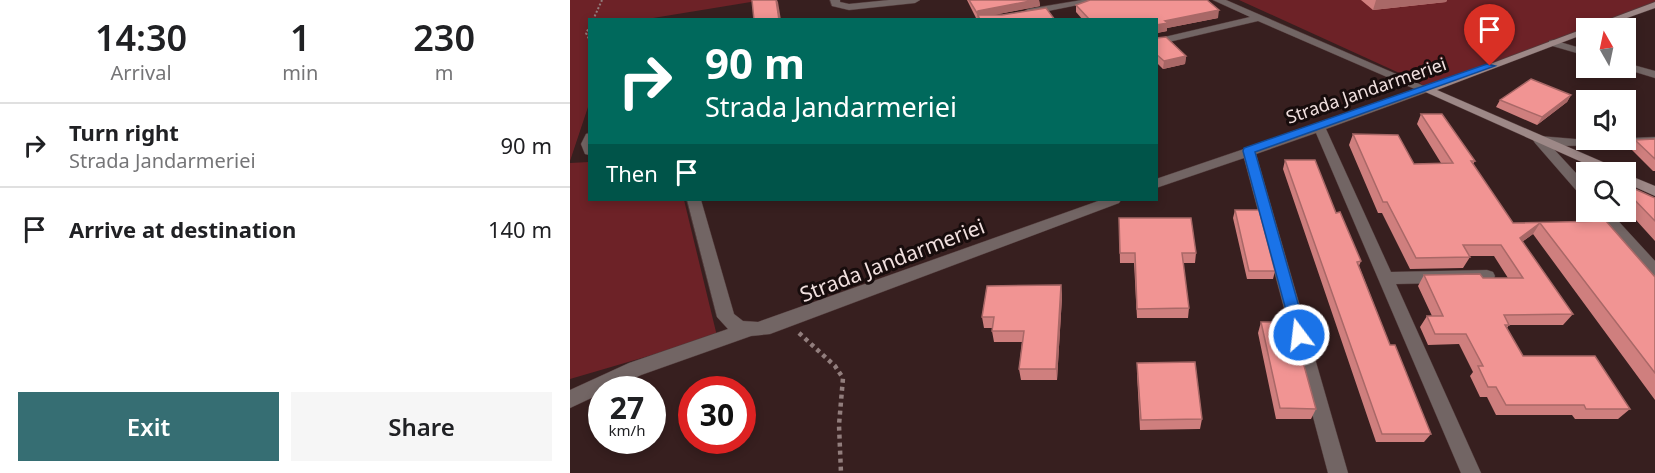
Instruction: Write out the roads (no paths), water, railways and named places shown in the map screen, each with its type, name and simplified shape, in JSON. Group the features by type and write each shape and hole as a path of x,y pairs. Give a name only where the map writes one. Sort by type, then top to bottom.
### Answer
{"street":[{"path":"834,0 835,4 849,7 915,0"},
{"path":"1018,14 1098,0"},
{"path":"1218,0 1591,162"},
{"name":"Strada Jandarmeriei","path":"1619,18 1655,5"},
{"path":"1158,42 1258,18"},
{"name":"Strada Jandarmeriei","path":"1158,183 1427,90 1576,34"},
{"path":"1553,43 1576,50"},
{"path":"1636,69 1655,75"},
{"path":"1319,126 1471,473"},
{"path":"1542,141 1655,141"},
{"path":"1542,141 1576,181"},
{"path":"1249,151 1338,473"},
{"path":"1636,182 1655,190"},
{"path":"694,201 726,317 733,325 750,329"},
{"name":"Strada Jandarmeriei","path":"570,399 635,369 750,329 764,329 791,321 1111,201"},
{"path":"1611,222 1655,271"},
{"path":"1385,278 1487,276"}]}
